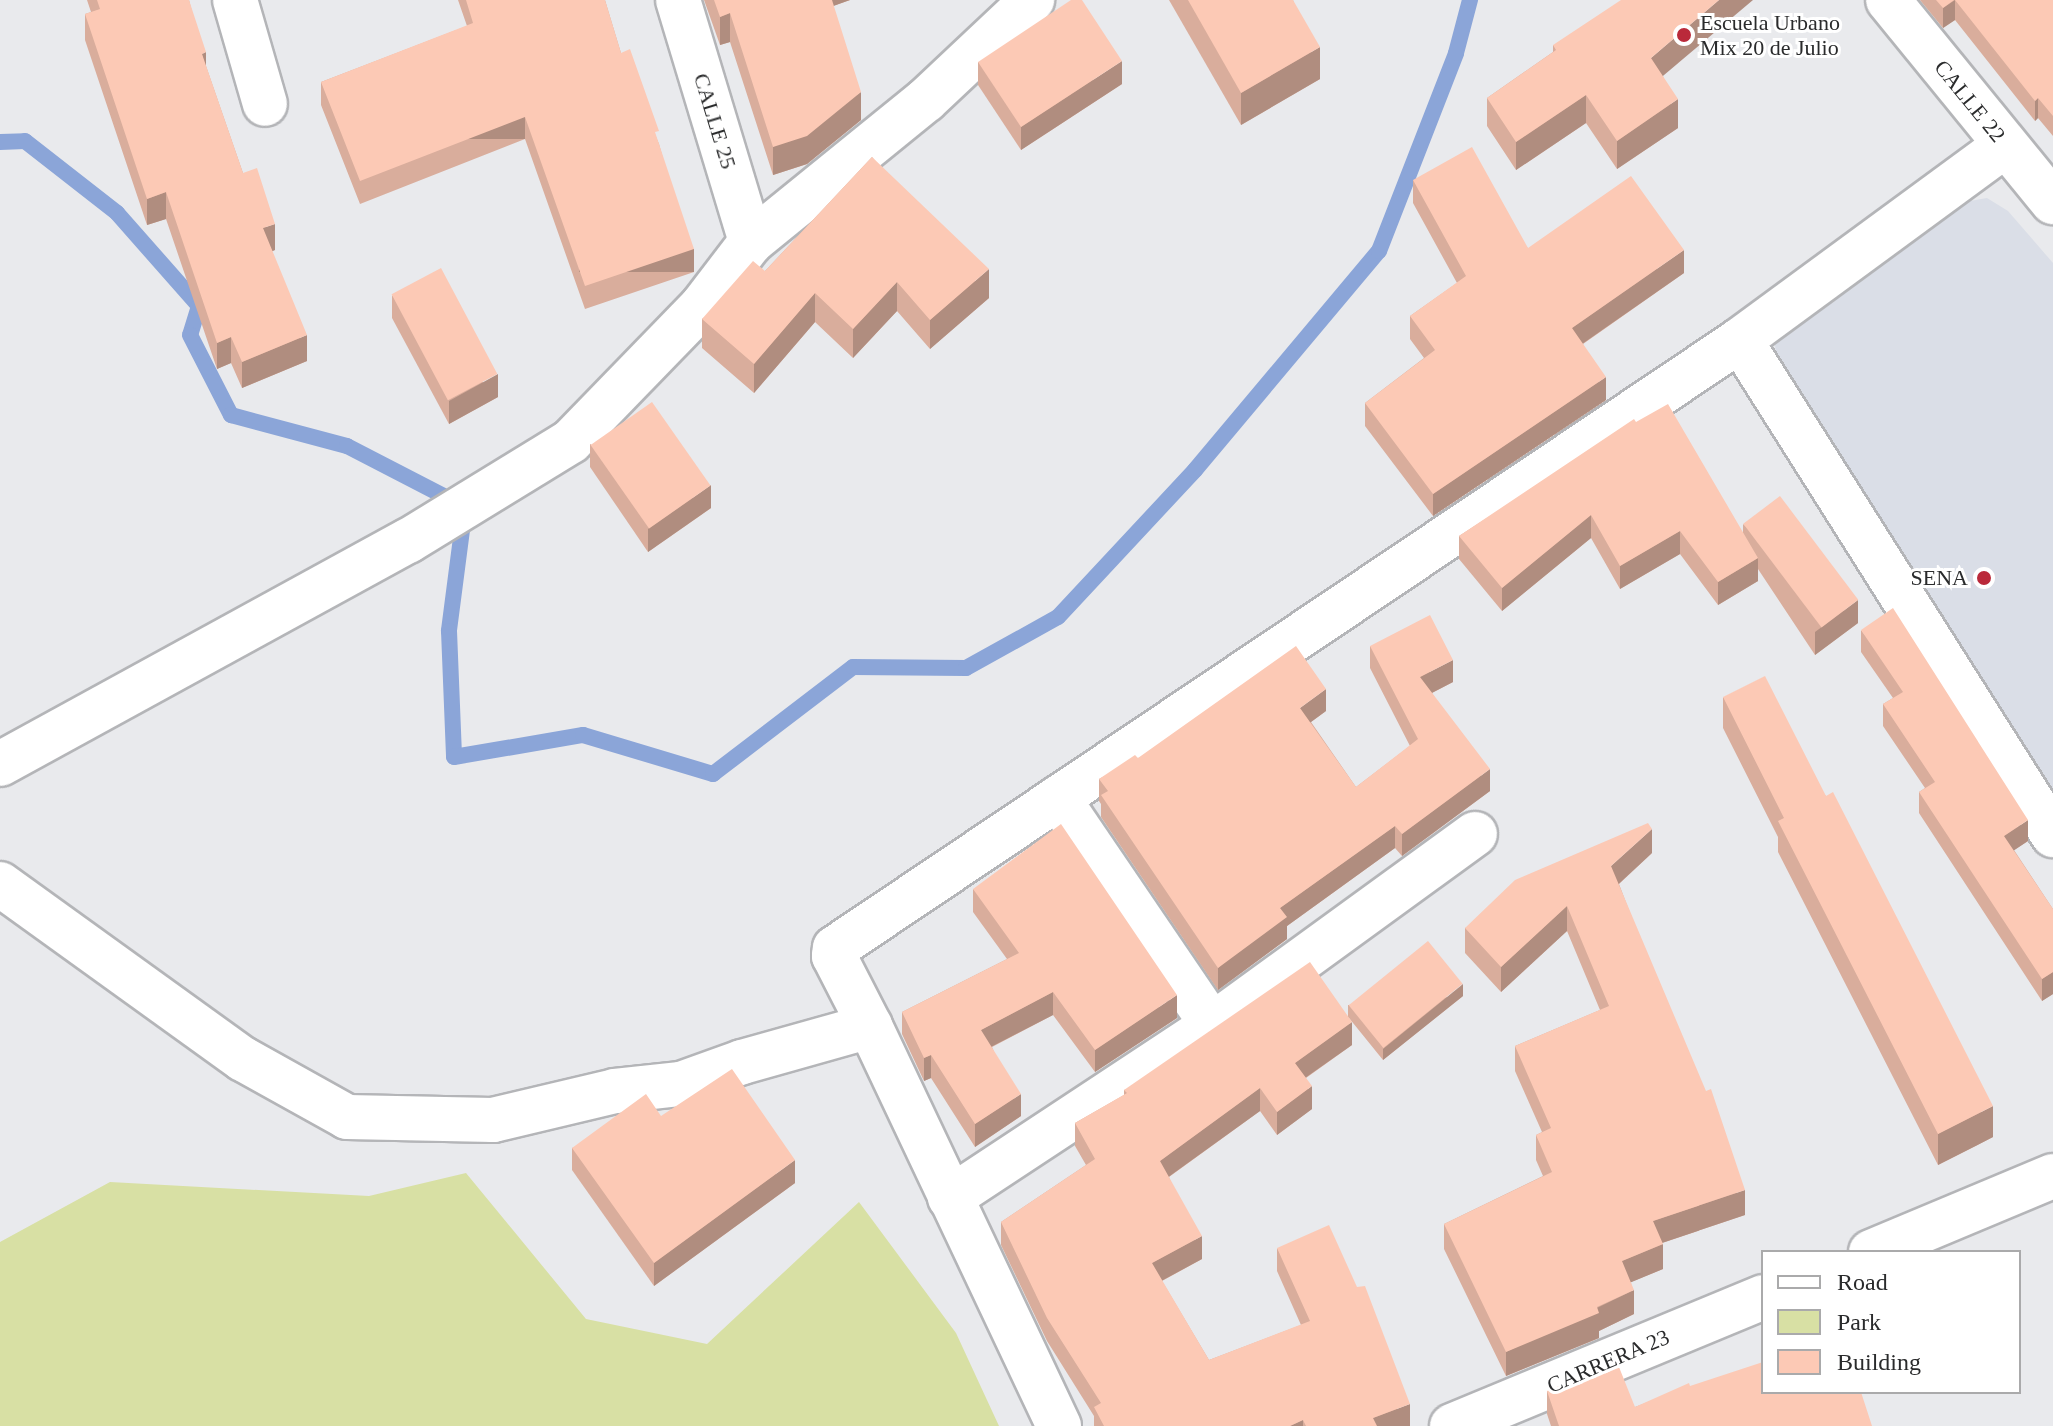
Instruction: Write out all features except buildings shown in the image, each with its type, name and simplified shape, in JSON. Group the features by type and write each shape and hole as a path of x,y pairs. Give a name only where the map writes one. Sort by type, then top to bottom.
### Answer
{"street":[{"path":"235,0 265,104"},
{"name":"CALLE 25","path":"678,0 751,242"},
{"path":"0,764 408,541 571,441 702,306 751,242 926,100 1032,0"},
{"name":"CALLE 22","path":"1888,0 2053,202"},
{"path":"1059,1426 834,956 840,942 1740,340 2005,145"},
{"path":"1740,340 2053,835"},
{"path":"1058,798 1212,1025"},
{"path":"950,1198 1212,1025 1475,834"},
{"path":"0,884 243,1059 347,1117 493,1120 615,1091 681,1084 742,1062 870,1026"},
{"path":"1876,1250 2053,1176"},
{"name":"CARRERA 23","path":"1452,1426 1761,1298"}],"shaded area":[{"name":"SENA","path":"1987,198 2008,211 2053,263 2053,803 1776,353 1773,331 1783,312 1970,201"}],"green space":[{"path":"466,1173 586,1319 707,1344 859,1202 956,1333 999,1426 0,1426 0,1242 110,1182 369,1196"}],"waterway":[{"path":"0,142 25,141 117,213 199,306 190,335 231,415 347,446 465,507 449,631 454,757 583,735 713,774 853,667 966,668 1058,617 1195,470 1379,251 1456,53 1470,0"}],"place":[{"name":"Escuela Urbano Mix 20 de Julio","path":"1684,35"},
{"name":"SENA","path":"1984,578"}]}
